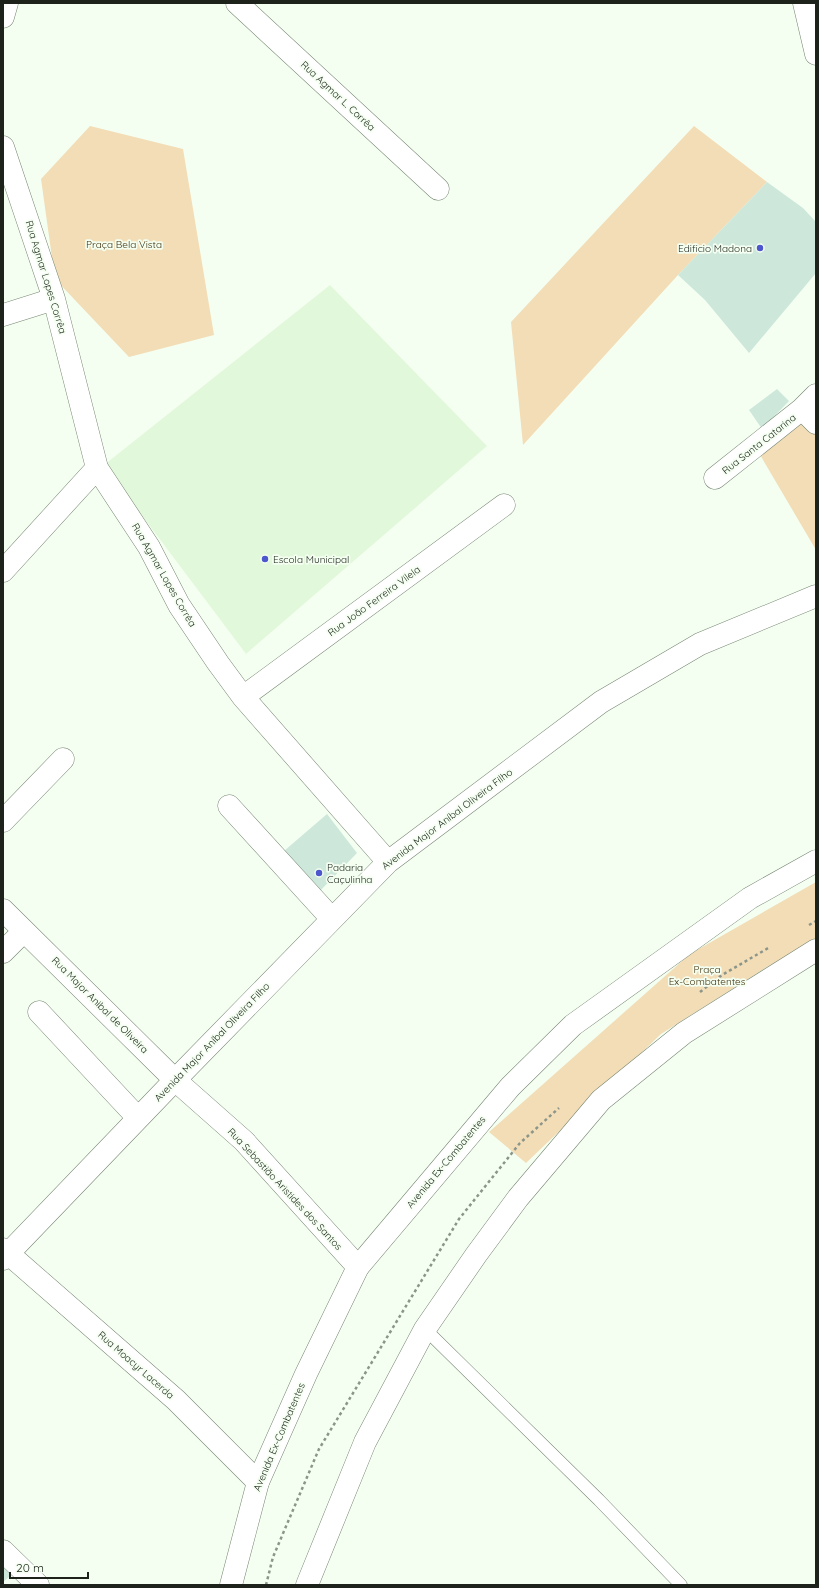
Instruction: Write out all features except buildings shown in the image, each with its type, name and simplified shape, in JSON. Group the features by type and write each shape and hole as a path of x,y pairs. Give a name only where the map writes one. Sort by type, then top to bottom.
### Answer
{"street":[{"path":"3,17 7,3"},
{"name":"Rua Agmar L. Corrêa","path":"238,3 438,189"},
{"path":"804,3 816,54"},
{"name":"Rua Agmar Lopes Corrêa","path":"3,147 54,299 96,468 149,547 179,605 243,697 388,862"},
{"path":"3,315 54,299"},
{"name":"Rua Santa Catarina","path":"715,478 811,409"},
{"path":"3,571 96,468"},
{"name":"Rua João Ferreira Vilela","path":"243,697 504,506"},
{"name":"Avenida Major Aníbal Oliveira Filho","path":"5,1254 388,862 601,702 700,644 816,596"},
{"path":"3,820 63,759"},
{"path":"229,806 332,919"},
{"name":"Avenida Ex-Combatentes","path":"231,1585 258,1482 306,1374 358,1267 510,1087 573,1026 750,898 816,861"},
{"name":"Rua Major Anibal de Oliveira","path":"3,910 175,1080"},
{"path":"3,952 24,930"},
{"path":"312,1582 365,1442 425,1329 476,1255 518,1198 601,1100 684,1033 816,950"},
{"path":"39,1012 138,1118"},
{"name":"Rua Sebastião Aristides dos Santos","path":"175,1080 244,1141 358,1267"},
{"name":"Rua Moacyr Lacerda","path":"5,1254 176,1400 258,1482"},
{"path":"3,1551 38,1585"}],"lane":[{"path":"425,1329 599,1500 681,1585"}],"shaded area":[{"name":"Escola Municipal","path":"330,285 487,446 246,654 104,465"}],"green space":[{"name":"Praça Bela Vista","path":"90,126 183,149 214,335 129,357 55,279 41,179"},
{"path":"694,126 767,182 678,275 523,445 511,322"},
{"path":"803,413 816,427 816,550 756,448"},
{"name":"Praça Ex-Combatentes","path":"816,882 816,940 767,967 661,1034 526,1163 489,1132 690,954"}],"place":[{"name":"Edificio Madona","path":"760,248"},
{"name":"Escola Municipal","path":"265,559"},
{"name":"Padaria Caçulinha","path":"319,873"}]}
